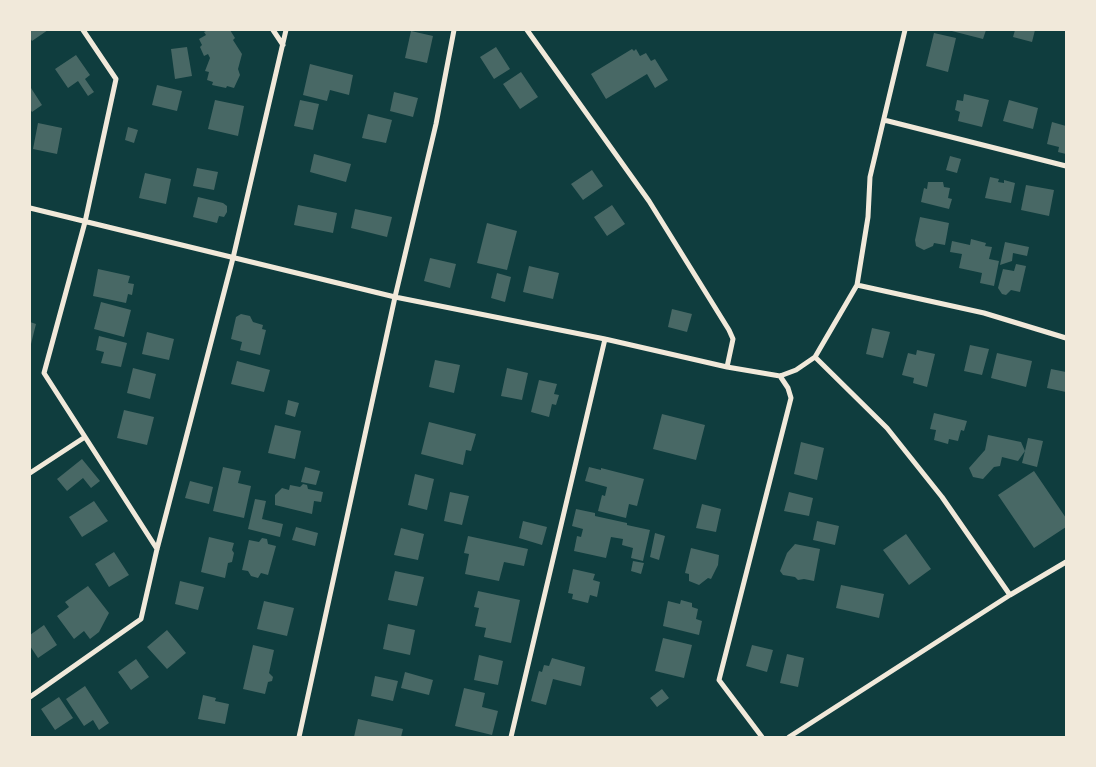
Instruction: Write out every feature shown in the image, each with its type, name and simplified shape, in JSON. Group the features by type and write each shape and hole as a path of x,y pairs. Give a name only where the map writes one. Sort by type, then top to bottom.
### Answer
{"street":[{"path":"83,30 116,79 85,222 44,372 157,549"},
{"path":"273,30 283,45"},
{"path":"30,697 140,619 233,258 286,30"},
{"path":"299,737 395,297 436,124 454,30"},
{"path":"527,30 649,200 729,330 733,339 727,367"},
{"path":"30,208 395,297 605,339 727,367 780,376 796,370 815,357 857,285 868,217 870,177 905,30"},
{"path":"884,120 1066,166"},
{"path":"857,285 984,312 1066,338"},
{"path":"511,737 605,339"},
{"path":"815,357 886,428 942,497 1010,595"},
{"path":"762,737 719,680 791,398 788,388 780,376"},
{"path":"30,473 85,437"},
{"path":"789,737 1010,595 1066,562"}],"building":[{"path":"30,30 48,30 32,41"},
{"path":"208,30 230,30 235,38 233,40 242,54 238,69 240,75 234,88 212,85 213,82 207,80 209,72 205,71 210,58 208,54 204,56 199,39 206,35 204,32"},
{"path":"948,30 986,30 983,39"},
{"path":"1015,30 1035,30 1032,42 1013,37"},
{"path":"411,31 433,36 427,63 405,58"},
{"path":"934,33 956,38 948,72 926,66"},
{"path":"187,47 192,76 175,79 171,49"},
{"path":"496,47 510,69 494,79 480,57"},
{"path":"632,49 634,51 636,49 640,56 646,53 651,61 655,59 668,80 655,88 647,74 606,99 591,74"},
{"path":"76,55 90,75 85,79 94,92 88,96 78,81 68,88 55,69"},
{"path":"310,64 353,75 349,95 330,90 327,101 303,95"},
{"path":"521,72 538,97 520,109 503,84"},
{"path":"157,85 182,91 177,111 152,105"},
{"path":"31,88 42,105 32,112 30,109"},
{"path":"394,92 418,98 413,117 390,111"},
{"path":"964,94 989,100 982,127 958,121 960,112 955,110 957,100 963,101"},
{"path":"215,100 244,106 238,136 208,129"},
{"path":"300,100 319,104 313,130 294,126"},
{"path":"1009,100 1038,108 1033,129 1003,121"},
{"path":"368,114 392,120 386,143 362,138"},
{"path":"1052,122 1066,126 1066,154 1058,152 1059,147 1047,144"},
{"path":"38,123 62,128 57,154 33,149"},
{"path":"128,127 138,130 134,143 125,140"},
{"path":"314,154 351,164 346,182 310,172"},
{"path":"950,156 961,159 957,173 946,170"},
{"path":"197,168 218,172 214,190 193,186"},
{"path":"592,170 603,186 583,200 571,184"},
{"path":"145,173 171,179 166,204 139,198"},
{"path":"990,177 999,179 998,182 1004,183 1004,180 1015,183 1011,203 985,198"},
{"path":"928,182 943,182 944,187 950,188 948,198 952,199 949,209 921,202 924,188 927,189"},
{"path":"1026,185 1054,190 1049,216 1021,210"},
{"path":"198,197 223,203 227,206 227,212 224,217 219,216 217,223 193,217"},
{"path":"298,205 337,213 333,233 294,225"},
{"path":"612,205 625,224 607,236 594,217"},
{"path":"355,209 392,217 387,237 351,228"},
{"path":"920,217 949,223 945,245 934,243 933,246 924,250 916,246 915,240"},
{"path":"487,223 517,231 507,270 477,263"},
{"path":"971,239 986,243 985,246 992,247 989,259 999,261 994,286 980,283 982,273 959,268 962,254 950,252 952,241 970,245"},
{"path":"1005,242 1029,247 1027,256 1013,253 1012,261 1000,265"},
{"path":"430,258 456,264 450,288 424,281"},
{"path":"1016,264 1026,266 1020,292 1011,290 1006,295 1002,294 998,288 1003,269 1014,271"},
{"path":"529,266 559,273 553,299 523,292"},
{"path":"98,269 130,276 128,283 134,284 132,295 128,294 126,303 93,296"},
{"path":"497,273 511,277 505,302 491,298"},
{"path":"101,302 131,310 124,337 94,329"},
{"path":"672,309 692,314 687,332 668,327"},
{"path":"241,314 250,316 253,322 263,325 262,329 266,330 260,355 240,350 242,342 231,339 236,317"},
{"path":"30,322 36,324 31,344 30,344"},
{"path":"872,328 890,332 883,358 866,354"},
{"path":"147,332 174,339 169,360 142,354"},
{"path":"99,336 127,343 121,367 101,363 104,352 96,350"},
{"path":"970,345 989,349 982,375 964,371"},
{"path":"917,350 935,354 927,387 913,383 914,378 902,375 908,353 916,355"},
{"path":"997,353 1032,361 1026,387 991,378"},
{"path":"435,360 460,365 454,393 429,387"},
{"path":"237,361 270,370 264,392 231,384"},
{"path":"133,368 156,374 150,399 127,393"},
{"path":"507,368 528,373 522,400 501,396"},
{"path":"1051,369 1066,372 1066,392 1047,388"},
{"path":"539,380 557,384 554,394 559,395 556,405 552,404 549,417 531,412"},
{"path":"288,400 299,403 295,417 285,414"},
{"path":"124,410 154,417 147,445 117,438"},
{"path":"934,413 967,421 964,431 961,430 958,441 949,439 948,444 934,440 936,430 930,429"},
{"path":"662,414 705,425 696,460 653,449"},
{"path":"429,422 476,434 471,451 466,450 463,465 421,454"},
{"path":"275,425 301,431 295,459 268,453"},
{"path":"988,435 1021,442 1025,451 1018,461 1002,457 1000,466 994,467 983,479 973,477 969,468 985,450"},
{"path":"1028,438 1043,441 1037,467 1022,463"},
{"path":"801,442 824,448 817,480 794,474"},
{"path":"82,459 100,481 91,488 83,478 67,491 57,479"},
{"path":"223,467 241,471 238,483 251,486 244,518 213,511"},
{"path":"305,467 320,471 316,485 301,482"},
{"path":"589,467 601,470 601,468 644,479 637,506 629,504 626,518 598,511 602,495 605,496 607,487 585,481"},
{"path":"1034,471 1066,518 1066,527 1034,548 998,495"},
{"path":"415,474 434,479 427,510 408,505"},
{"path":"190,481 213,487 209,504 185,498"},
{"path":"303,484 307,485 308,489 323,492 321,502 314,501 312,514 275,505 275,495 282,488 289,490 290,485 300,487"},
{"path":"450,492 469,496 462,525 444,521"},
{"path":"789,492 813,498 809,516 784,511"},
{"path":"255,499 266,501 262,519 283,524 280,537 248,529"},
{"path":"94,501 108,521 82,537 69,517"},
{"path":"702,504 721,509 716,532 696,528"},
{"path":"576,509 595,513 595,516 650,530 643,561 631,558 633,548 622,545 623,539 611,537 606,558 574,551 577,536 581,537 583,529 572,526"},
{"path":"523,521 547,527 542,545 519,538"},
{"path":"817,521 839,526 835,545 813,540"},
{"path":"296,527 318,533 315,546 292,540"},
{"path":"401,528 424,534 418,560 394,555"},
{"path":"655,533 665,536 659,560 650,557"},
{"path":"906,534 931,569 909,585 883,550"},
{"path":"468,536 528,549 524,566 504,562 499,581 465,574 469,554 464,553"},
{"path":"209,537 234,543 232,562 228,563 225,578 201,572"},
{"path":"262,538 267,539 268,544 276,546 268,575 261,573 258,578 251,576 248,571 242,570 249,540 259,542"},
{"path":"795,544 820,549 814,581 798,580 795,577 783,575 780,571 787,553"},
{"path":"691,548 719,555 718,565 711,579 708,578 699,585 689,581 689,574 685,573"},
{"path":"114,552 129,575 109,587 95,564"},
{"path":"633,561 644,563 641,574 631,571"},
{"path":"573,569 595,574 593,580 600,582 597,597 590,595 588,603 572,599 573,594 568,593"},
{"path":"395,571 424,577 417,606 388,600"},
{"path":"180,581 204,587 198,610 175,604"},
{"path":"841,585 884,594 879,618 836,608"},
{"path":"88,586 109,613 99,632 90,639 84,631 74,639 57,616 69,607 65,602"},
{"path":"478,591 520,600 511,643 484,637 486,628 475,626 479,608 474,607"},
{"path":"681,600 692,603 692,607 698,609 696,619 702,621 699,635 663,626 668,601 680,604"},
{"path":"264,601 294,608 287,636 257,629"},
{"path":"388,624 415,630 410,655 383,649"},
{"path":"44,625 57,645 38,658 30,646 30,635"},
{"path":"167,630 186,653 167,669 147,647"},
{"path":"663,638 692,645 684,678 655,671"},
{"path":"253,645 274,650 269,673 273,677 272,681 268,682 265,694 243,689"},
{"path":"752,645 773,650 767,672 746,666"},
{"path":"787,654 804,658 798,687 780,683"},
{"path":"479,655 503,661 498,685 474,680"},
{"path":"552,658 585,667 581,686 553,679 546,705 531,701 539,671 542,672 544,665 549,666"},
{"path":"136,659 149,677 131,690 118,672"},
{"path":"405,672 433,680 429,695 401,688"},
{"path":"375,676 398,681 393,701 371,696"},
{"path":"85,686 109,723 99,730 93,720 84,726 66,699"},
{"path":"464,688 485,693 482,707 498,711 492,735 455,726"},
{"path":"662,689 669,698 657,707 650,698"},
{"path":"203,695 216,698 215,701 229,704 225,724 198,719"},
{"path":"59,697 73,718 55,730 41,709"},
{"path":"358,719 403,729 401,737 354,737"}]}
